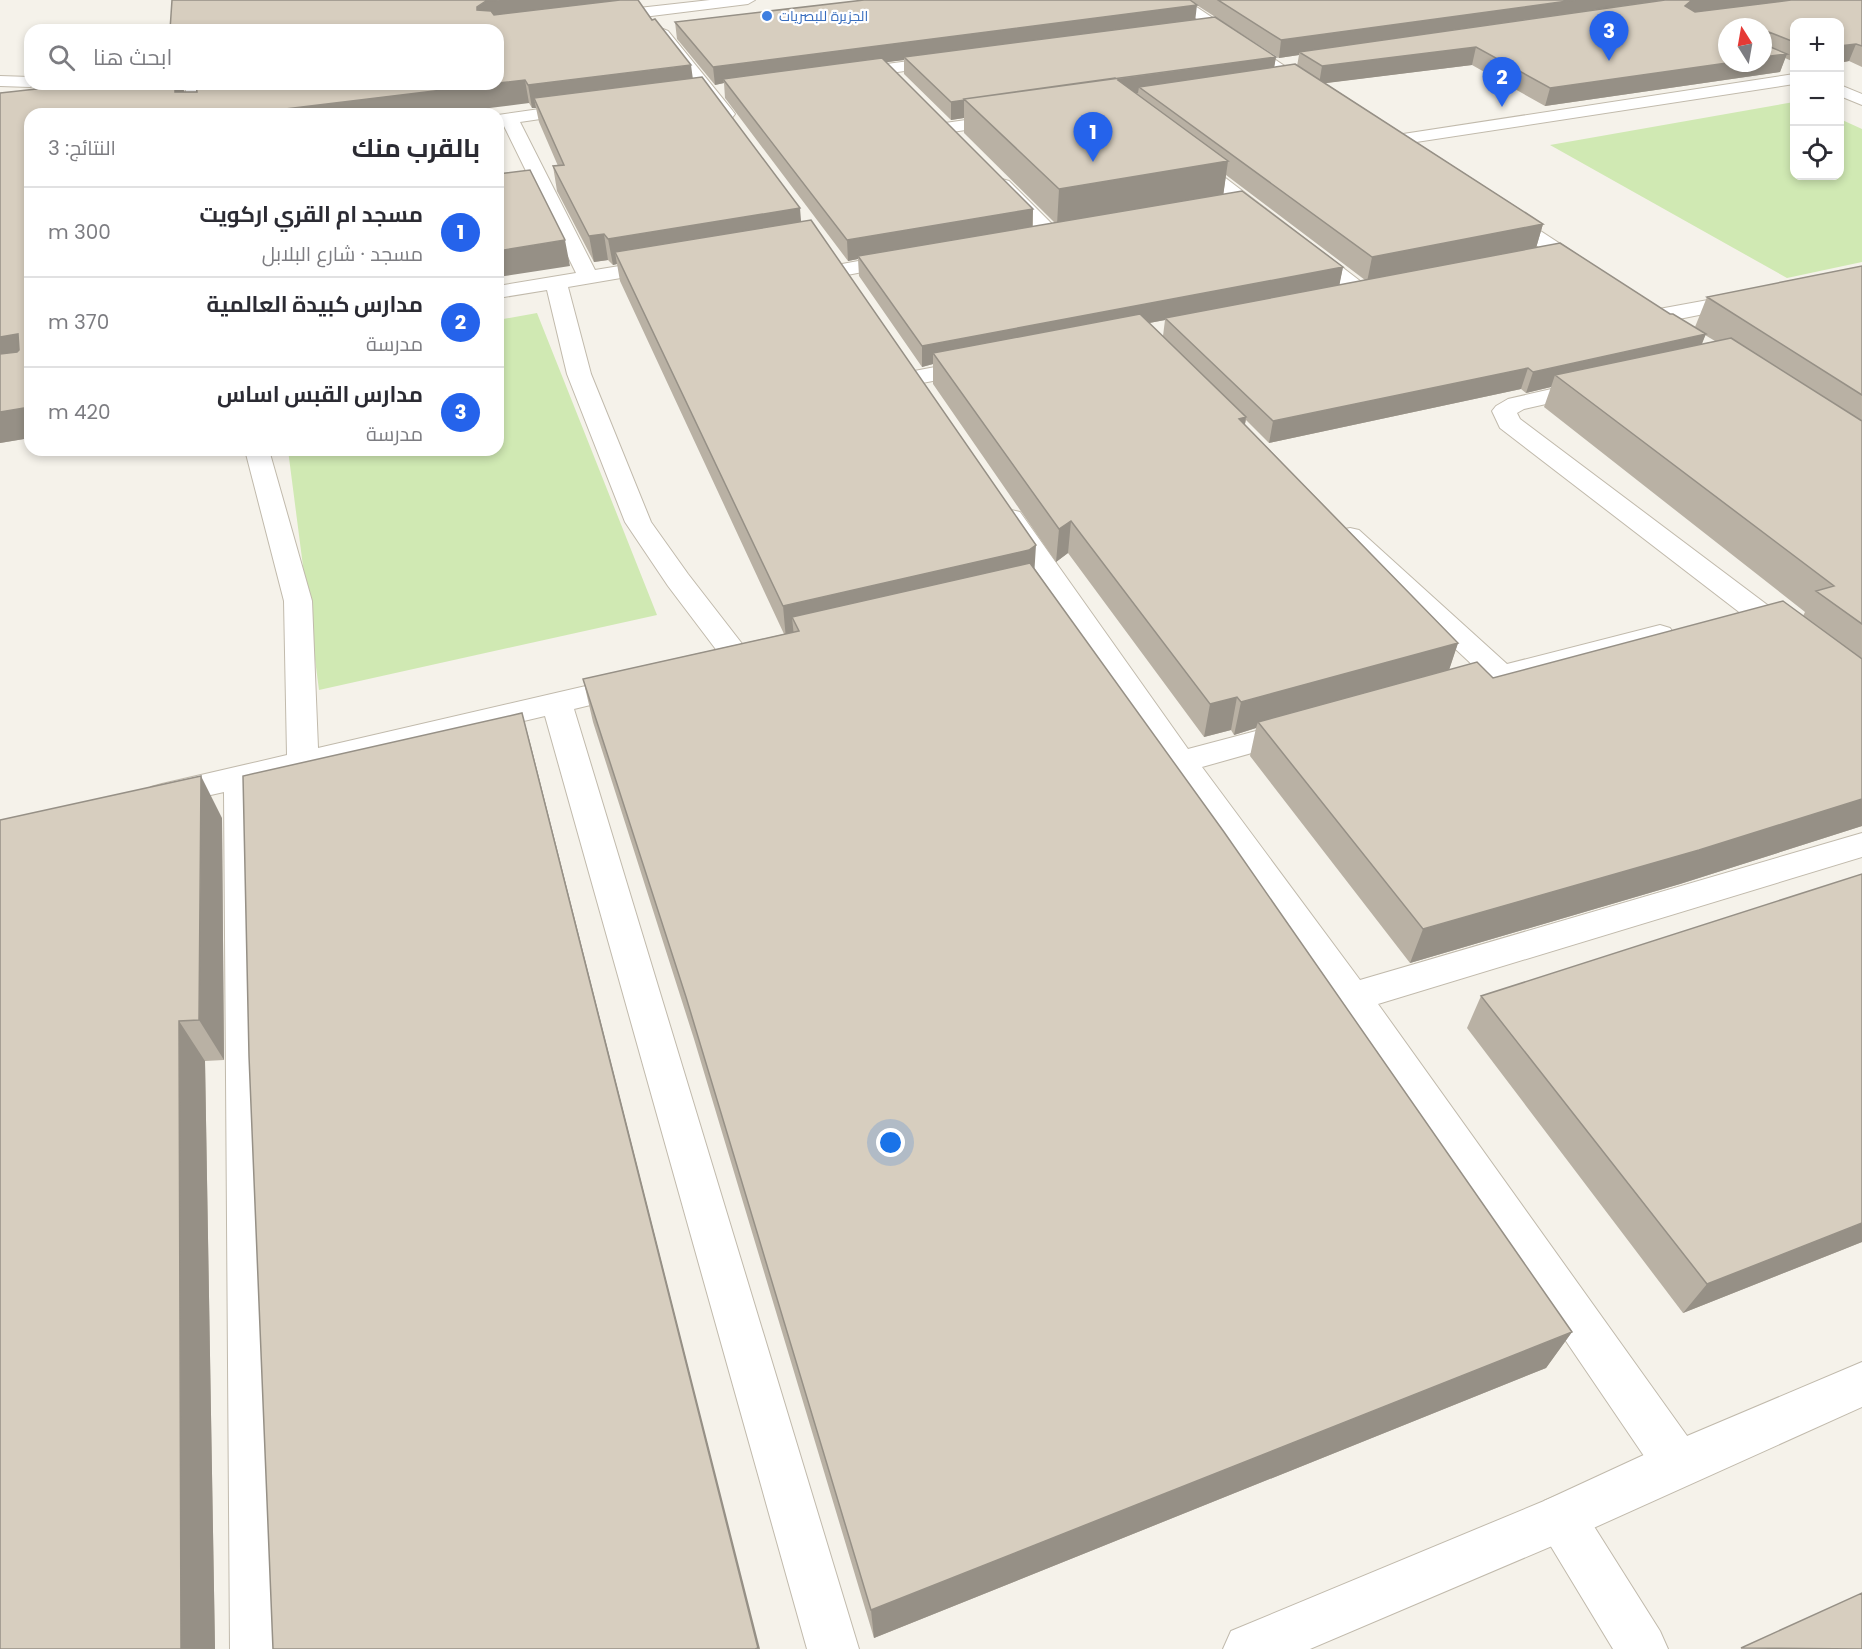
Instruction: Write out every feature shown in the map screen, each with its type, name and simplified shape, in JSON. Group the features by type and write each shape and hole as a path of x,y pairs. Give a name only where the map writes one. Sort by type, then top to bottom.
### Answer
{"street":[{"path":"586,19 748,0"},
{"path":"1176,0 1215,26 1273,73 1296,70 1333,103"},
{"path":"645,12 743,137"},
{"path":"1192,28 1215,26"},
{"path":"828,76 967,58"},
{"path":"887,69 904,86"},
{"path":"1390,141 1790,71"},
{"path":"0,81 24,82"},
{"path":"0,90 24,82"},
{"path":"194,90 194,108"},
{"path":"1844,92 1862,100"},
{"path":"504,119 603,105"},
{"path":"961,144 940,123 1025,117"},
{"path":"504,121 588,277"},
{"path":"1371,128 1419,159"},
{"path":"1172,146 1360,291"},
{"path":"986,168 1051,234"},
{"path":"1222,204 1245,201"},
{"path":"1485,203 1600,279"},
{"path":"1028,238 1074,230"},
{"path":"1528,260 1561,253"},
{"path":"862,299 833,258 923,256"},
{"path":"504,291 680,262"},
{"path":"556,282 579,374 638,522 678,579 751,658 706,669"},
{"path":"1338,296 1383,287"},
{"path":"1659,316 1761,296"},
{"path":"1640,304 1677,329"},
{"path":"936,405 910,367 995,362"},
{"path":"1608,384 1516,404 1504,411 1509,423 1759,610 1862,691"},
{"path":"259,456 298,601 303,763"},
{"path":"993,491 1046,589 1181,762 1352,997 1678,1464"},
{"path":"1334,521 1500,674"},
{"path":"1725,618 1759,610"},
{"path":"1420,696 1691,627"},
{"path":"137,801 660,679"},
{"path":"557,703 833,1649"},
{"path":"1181,762 1329,722"},
{"path":"240,777 256,1649"},
{"path":"1352,997 1862,845"},
{"path":"1249,1649 1561,1518 1862,1384"},
{"path":"1561,1518 1642,1649"}],"green space":[{"path":"1790,103 1790,180 1844,180 1844,121 1862,129 1862,262 1787,278 1550,145"},
{"path":"537,313 657,615 319,690 289,456 504,456 504,319"}],"building":[{"path":"172,0 500,0 486,1 477,7 477,10 491,11 494,15 620,0 638,0 691,65 528,85 525,80 504,82 504,24 170,24"},
{"path":"864,0 1190,0 1197,5 713,67 675,22"},
{"path":"1218,0 1575,0 1281,40"},
{"path":"1665,0 1692,0 1685,6 1695,12 1791,0 1862,0 1862,46 1856,44 1844,45 1844,18 1790,18 1790,40 1772,33 1772,18 1718,18 1718,64 1550,88 1476,47 1322,66 1299,52"},
{"path":"1215,17 1276,57 951,102 904,57"},
{"path":"1772,48 1787,54 1772,56"},
{"path":"882,58 1033,209 847,240 723,79"},
{"path":"1295,64 1543,224 1372,257 1139,87"},
{"path":"702,77 800,208 608,239 604,234 589,236 553,166 564,165 534,98"},
{"path":"1115,78 1228,161 1059,189 964,99"},
{"path":"27,90 197,92 197,90 442,90 294,108 24,108 24,408 0,412 0,354 19,350 18,334 0,337 0,93"},
{"path":"530,170 565,240 504,250 504,173"},
{"path":"1242,191 1343,267 922,346 858,256"},
{"path":"811,220 1036,545 1029,550 783,606 615,252"},
{"path":"1560,243 1670,314 1706,334 1533,372 1528,368 1273,421 1165,318"},
{"path":"1862,266 1862,395 1707,297"},
{"path":"1140,314 1246,417 1239,419 1458,643 1241,702 1237,697 1210,704 1071,521 1059,529 933,353"},
{"path":"1731,338 1862,421 1862,624 1816,591 1834,586 1555,375"},
{"path":"1030,563 1224,832 1572,1332 871,1610 686,997 583,679 799,631 792,617"},
{"path":"1783,601 1862,659 1862,799 1699,850 1423,929 1258,722 1477,662 1493,678"},
{"path":"522,713 758,1648 273,1649 249,1056 243,776"},
{"path":"201,776 199,1020 179,1021 181,1649 0,1649 0,820"},
{"path":"1862,874 1862,1223 1707,1284 1481,996"},
{"path":"1862,1593 1862,1649 1741,1648"}],"place":[{"name":"الجزيرة للبصريات","path":"767,16"},
{"name":"مدارس القبس اساس","path":"1609,61"},
{"name":"مدارس كبيدة العالمية","path":"1502,107"},
{"name":"مسجد ام القري اركويت","path":"1093,162"}]}
